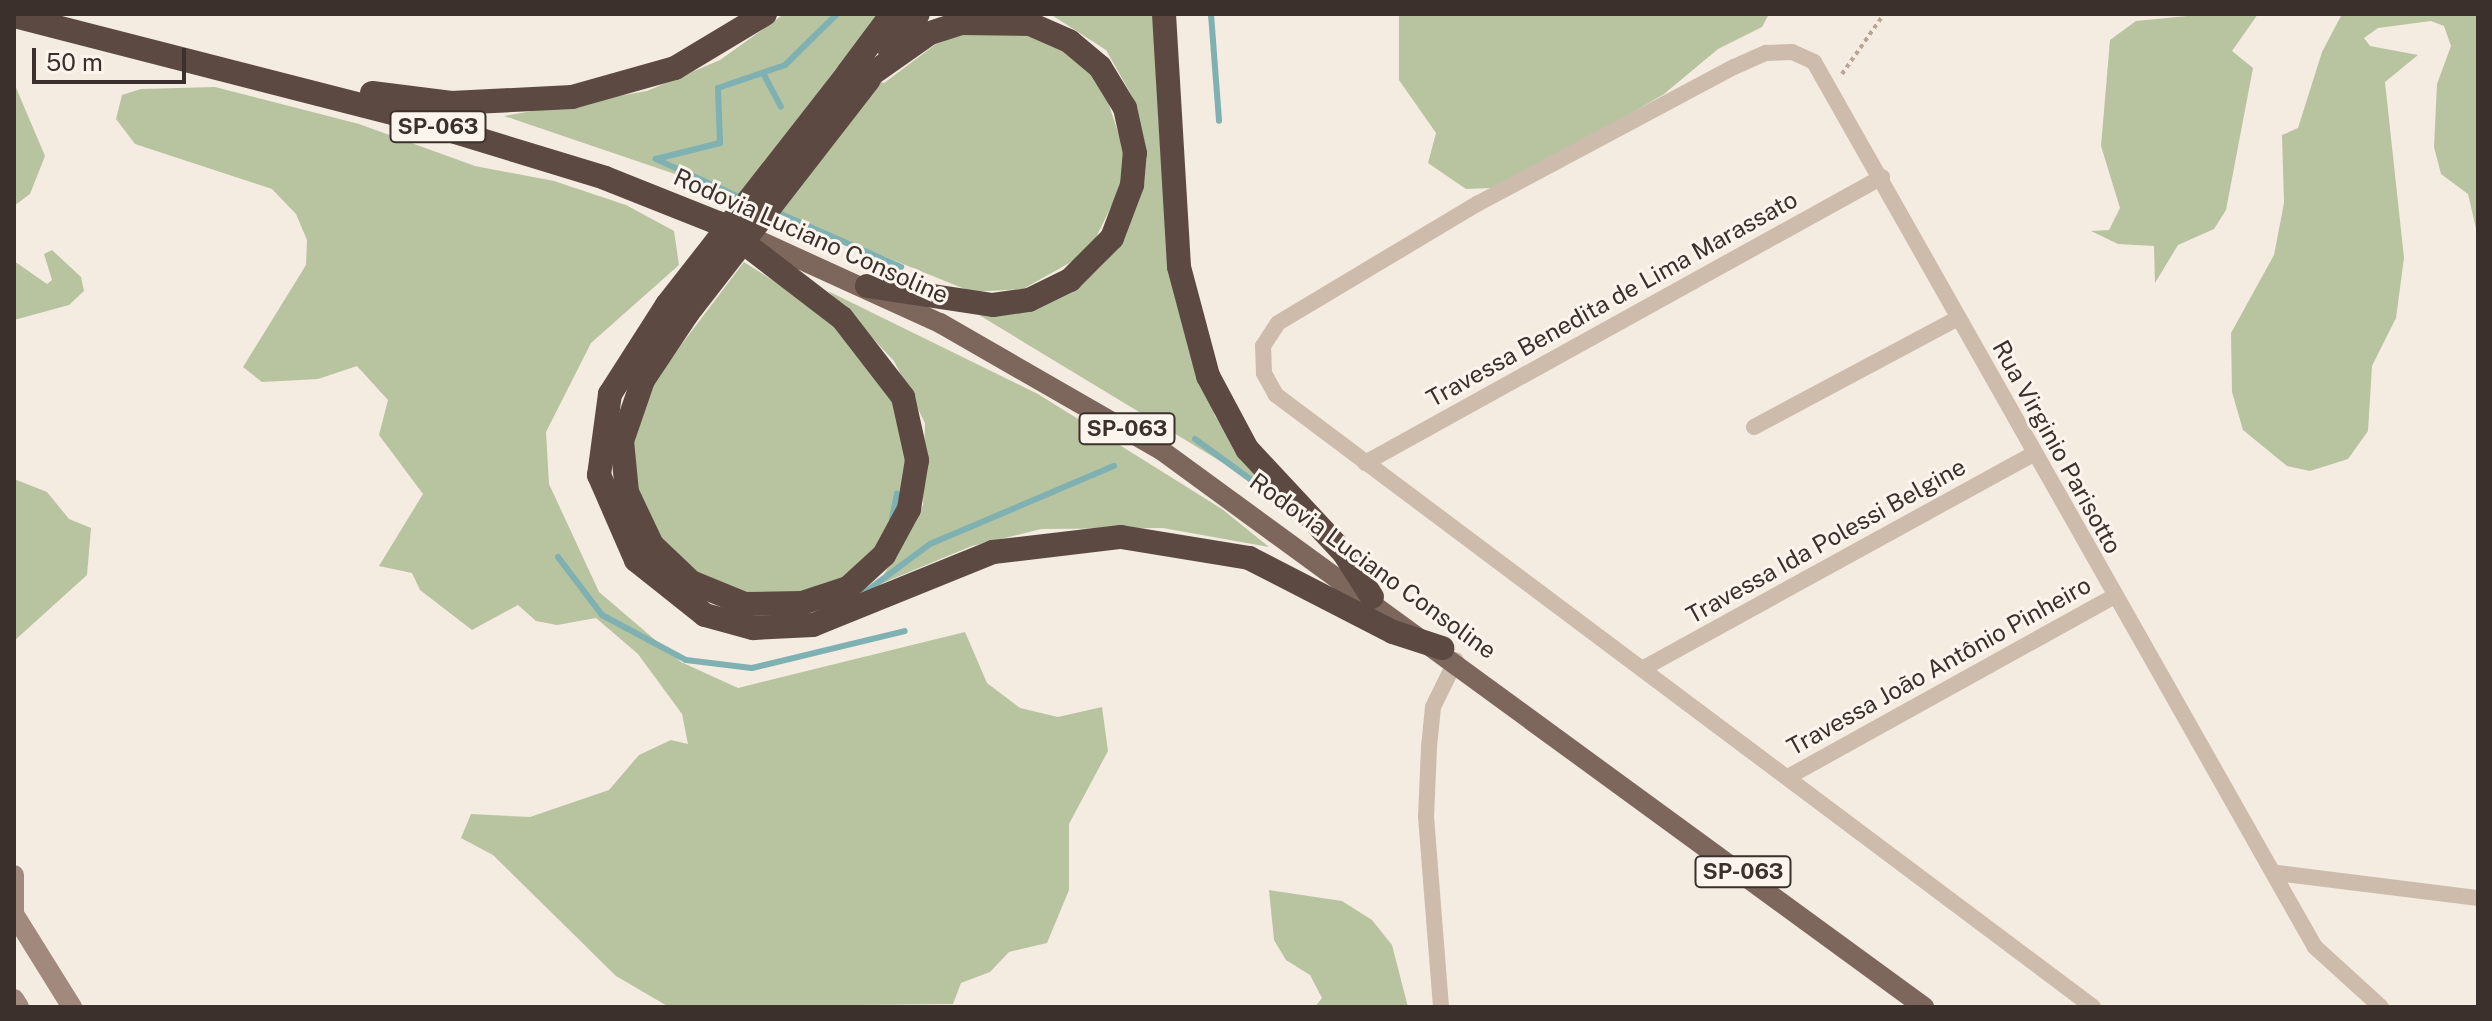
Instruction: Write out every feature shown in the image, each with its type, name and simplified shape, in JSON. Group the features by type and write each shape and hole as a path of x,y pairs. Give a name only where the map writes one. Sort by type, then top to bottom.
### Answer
{"highway":[{"path":"270,82 429,102 572,97 675,68 765,14"},
{"path":"864,75 892,14"},
{"path":"918,14 864,75 613,386 601,428 599,475 636,560 705,615 753,628 813,625 993,552 1121,537 1249,558 1393,632 1449,654"},
{"path":"1164,14 1177,252 1208,376 1247,449 1344,553 1372,597"},
{"name":"Rodovia Luciano Consoline","path":"14,16 270,82 605,178 718,223"},
{"path":"864,75 930,33 961,23 1030,24 1069,41 1105,73 1125,108 1135,153 1117,229 1070,280 1029,300 993,305 867,286"},
{"path":"677,309 643,380 624,432 627,492 652,545 691,582 745,604 802,603 848,588 884,555 909,509 917,460 903,397 842,318 718,223"}],"main road":[{"name":"Rodovia Luciano Consoline","path":"718,223 867,286 1084,402 1372,597 1924,1007"},
{"path":"14,875 14,914 72,1007"},
{"path":"14,999 19,1007"}],"street":[{"name":"Rua Virginio Parisotto","path":"1365,463 1276,395 1264,373 1263,346 1278,323 1664,104 1766,53 1792,52 1833,85 2033,454 2113,597 2277,873 2315,947 2381,1007"},
{"name":"Travessa Benedita de Lima Marassato","path":"1365,463 1882,177"},
{"path":"1754,427 1958,318"},
{"name":"Travessa Ida Polessi Belgine","path":"1642,669 2033,454"},
{"path":"1365,463 2093,1007"},
{"name":"Travessa João Antônio Pinheiro","path":"1788,777 2113,597"},
{"path":"1441,1007 1428,761 1433,707 1449,654"},
{"path":"2277,873 2478,898"}],"path":[{"path":"1833,85 1884,14"}],"green space":[{"path":"784,14 880,14 869,79 884,83 944,38 973,30 1042,36 1088,70 1105,93 1124,150 1122,184 1089,252 1023,289 972,292 716,188 504,116 647,91 720,60"},
{"path":"1050,14 1154,14 1175,298 1215,416 1263,487 979,315 1074,289 1106,261 1145,144 1132,96 1106,50"},
{"path":"1399,14 1769,14 1762,27 1718,49 1664,94 1539,167 1491,188 1466,189 1428,163 1436,133 1399,80"},
{"path":"2208,14 2258,14 2232,51 2253,68 2226,210 2214,229 2178,245 2155,283 2154,246 2118,244 2091,231 2109,230 2120,208 2101,146 2110,40 2136,21"},
{"path":"2342,14 2478,14 2478,237 2468,194 2441,174 2434,147 2437,84 2451,46 2444,26 2431,21 2378,28 2364,38 2370,46 2418,55 2385,82 2404,258 2396,318 2372,366 2368,431 2348,459 2310,471 2287,466 2243,430 2232,392 2231,333 2274,255 2284,203 2282,135 2298,128 2322,52"},
{"path":"14,83 45,156 30,194 14,206"},
{"path":"215,87 359,124 475,166 554,181 626,205 674,231 679,265 591,343 546,432 549,484 599,592 681,662 738,688 965,632 987,683 1020,708 1058,717 1102,707 1108,751 1069,824 1069,890 1047,943 1009,952 990,972 961,983 953,1004 669,1007 616,976 493,855 461,838 471,814 530,817 609,790 639,755 671,740 688,744 682,714 638,654 596,618 557,625 536,621 518,605 472,630 420,590 412,573 379,566 423,494 379,435 388,400 357,366 318,379 262,382 243,367 306,265 307,240 296,214 272,189 135,144 116,119 122,95 141,89"},
{"path":"52,250 81,277 84,291 69,305 14,320 14,261 47,284 52,280 44,254"},
{"path":"744,262 807,302 867,356 903,419 907,485 883,544 847,577 809,591 755,595 719,587 669,553 645,516 636,481 633,442 650,386"},
{"path":"828,291 1038,394 1222,509 1269,547 1163,528 1041,529 972,546 878,585 923,505 925,423 894,361"},
{"path":"14,479 47,492 69,519 91,528 87,575 14,641"},
{"path":"1269,890 1342,901 1372,920 1392,945 1408,1007 1315,1007 1322,998 1310,975 1286,960 1274,940"}],"waterway":[{"path":"741,198 656,159 720,143 718,88 785,65 837,14"},
{"path":"1211,14 1219,121"},
{"path":"763,73 781,107"},
{"path":"774,211 901,267"},
{"path":"1195,439 1261,487"},
{"path":"864,593 930,544 1114,466"},
{"path":"892,519 897,493"},
{"path":"558,557 602,615 686,660 752,668 905,631"}]}
